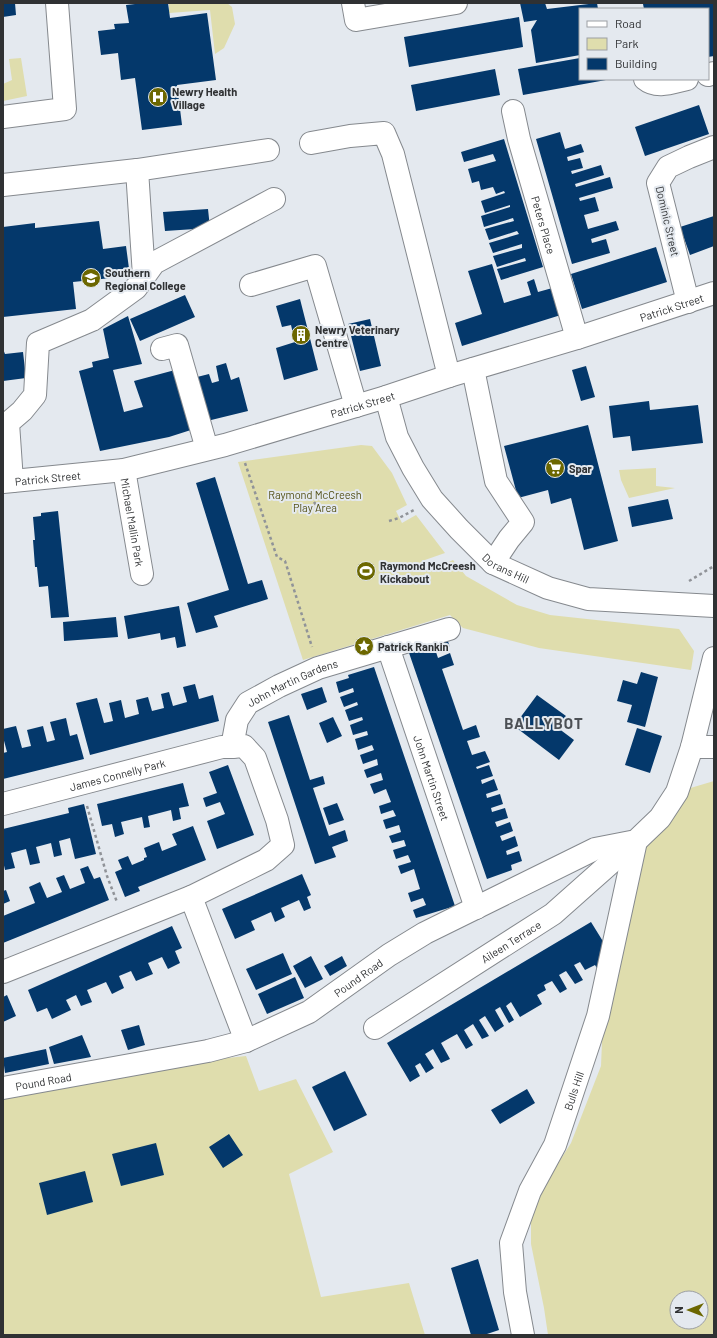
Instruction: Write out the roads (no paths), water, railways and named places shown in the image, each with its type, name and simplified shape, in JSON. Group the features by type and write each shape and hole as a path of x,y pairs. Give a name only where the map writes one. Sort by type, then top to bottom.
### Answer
{"street":[{"path":"3,116 65,110 57,3"},
{"path":"353,3 356,20 456,3"},
{"path":"646,80 650,83 658,85 682,80"},
{"name":"Peters Place","path":"513,111 519,139 577,338"},
{"path":"311,143 350,136 384,133 393,154 449,376"},
{"name":"Dominic Street","path":"688,302 658,183 668,167 714,147"},
{"path":"3,185 137,170 268,150"},
{"path":"137,170 144,276"},
{"path":"7,481 6,423 22,410 35,395 38,343 92,320 136,288 154,263 274,199"},
{"path":"251,285 315,266 356,406"},
{"name":"Patrick Street","path":"7,481 124,470 207,449 386,397 449,376 577,338 688,302 714,292"},
{"path":"162,349 177,345 207,449"},
{"path":"473,369 496,481 523,522 509,539 494,563"},
{"name":"Dorans Hill","path":"386,397 397,437 413,468 432,499 459,529 494,563 548,588 588,599 714,606"},
{"name":"Michael Mallin Park","path":"124,470 142,574"},
{"name":"John Martin Gardens","path":"232,746 236,720 248,703 279,686 318,668 449,629"},
{"name":"John Martin Street","path":"388,647 476,908"},
{"path":"636,841 660,818 677,792 692,747 714,658"},
{"path":"3,972 191,897 266,860 283,845 277,820 256,758 244,746 232,746"},
{"name":"James Connelly Park","path":"3,804 222,747 232,746"},
{"path":"692,747 714,747"},
{"name":"Pound Road","path":"3,1088 208,1051 246,1041 309,1012 389,955 425,933 595,849 636,841"},
{"name":"Aileen Terrace","path":"375,1028 553,914 636,841"},
{"name":"Bulls Hill","path":"523,1335 515,1292 511,1243 530,1191 555,1145 598,1016 636,841"},
{"path":"191,897 246,1041"}],"place":[{"name":"Newry Health Village","path":"158,97"},
{"name":"Southern Regional College","path":"91,278"},
{"name":"Newry Veterinary Centre","path":"301,335"},
{"name":"Spar","path":"555,468"},
{"name":"Raymond McCreesh Kickabout","path":"366,571"},
{"name":"Patrick Rankin","path":"364,646"}],"district":[{"name":"BALLYBOT","path":"544,723"}],"park label":[{"name":"Raymond McCreesh Play Area","path":"315,500"}]}
